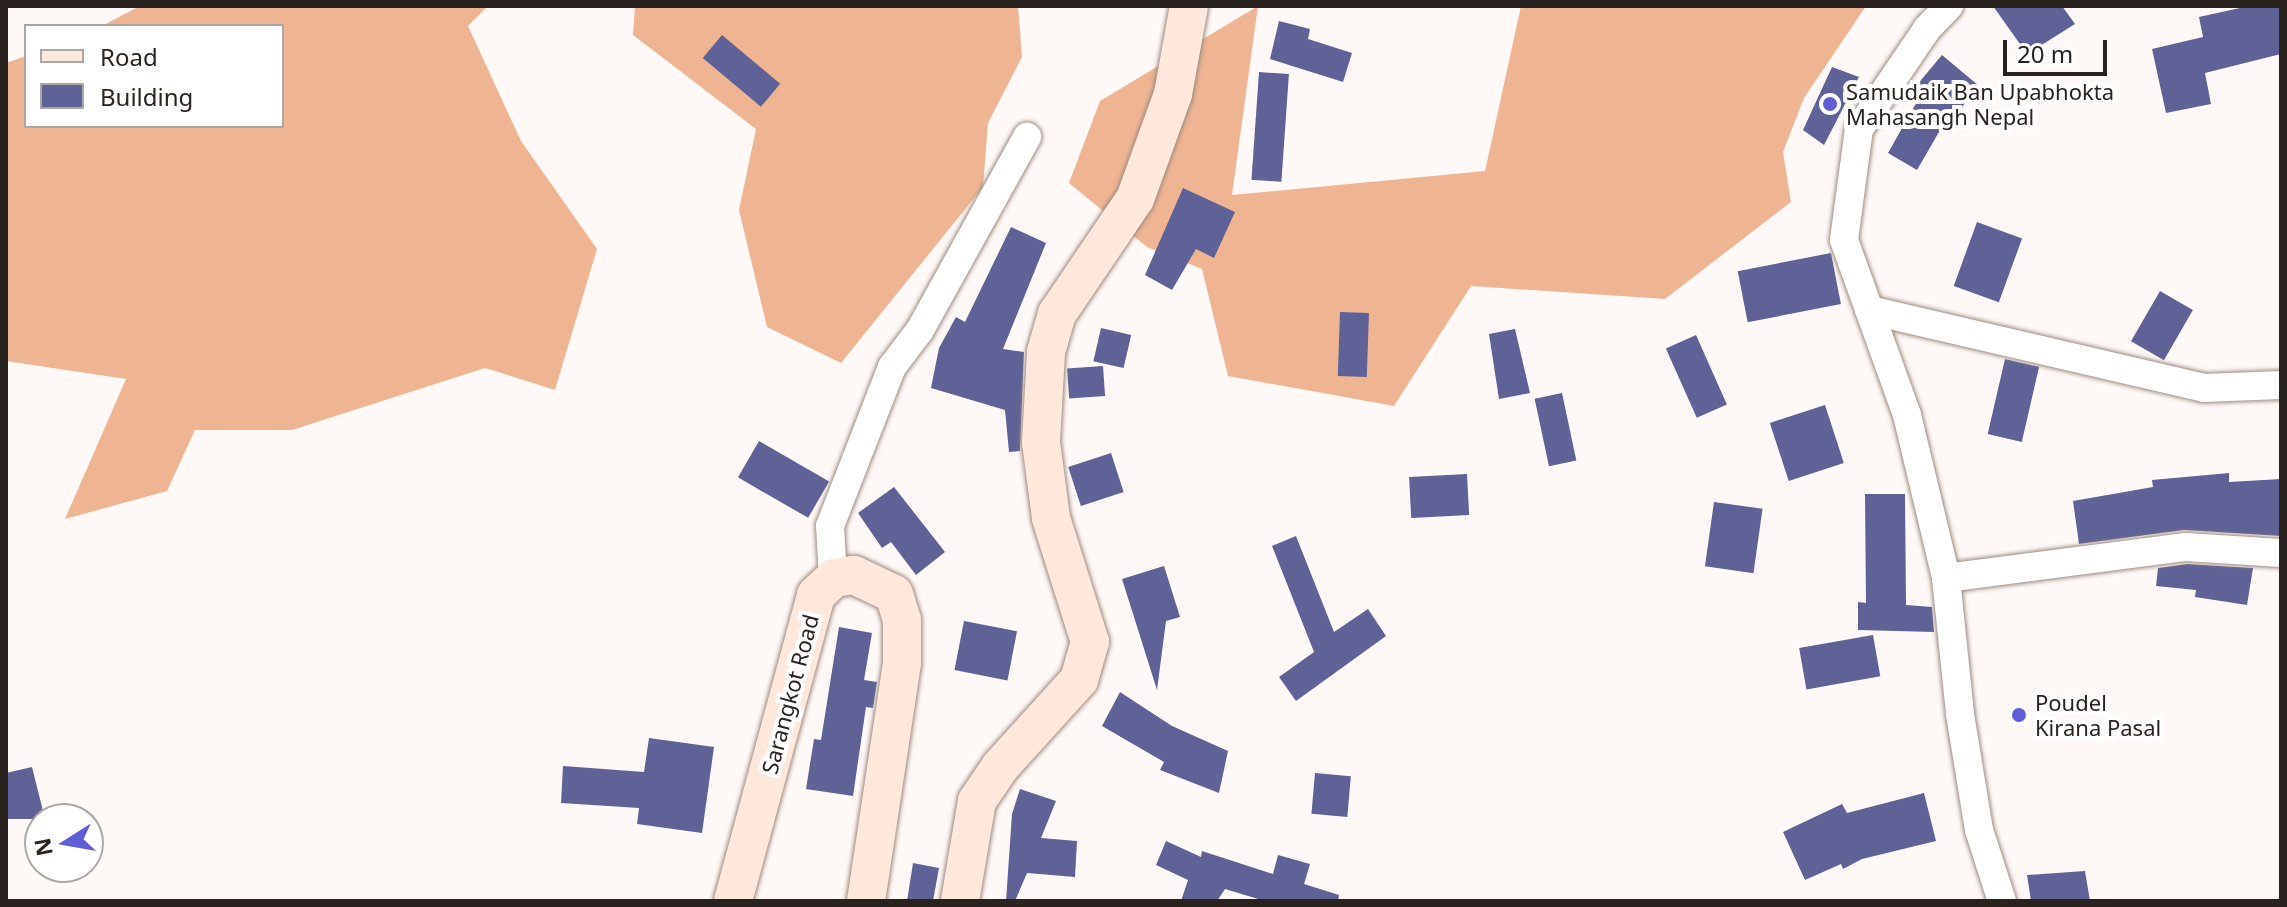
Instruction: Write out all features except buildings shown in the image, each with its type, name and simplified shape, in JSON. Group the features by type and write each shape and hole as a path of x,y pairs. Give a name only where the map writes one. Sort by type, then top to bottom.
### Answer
{"street":[{"path":"960,901 977,801 1016,748 1079,680 1090,642 1051,518 1041,442 1046,352 1057,314 1135,199 1173,94 1189,6"},
{"path":"1949,6 1927,29 1859,129 1844,240 1907,415 1946,578 1977,815 2002,901"},
{"path":"866,901 902,663 902,620 894,594 873,580 854,575 833,579 830,526 892,367 920,330 1027,137"},
{"path":"1869,310 2204,388 2281,385"},
{"path":"1946,578 2186,547 2281,553"},
{"name":"Sarangkot Road","path":"733,901 816,595 833,579"}],"shaded area":[{"path":"140,6 488,6 468,26 521,141 597,249 555,390 485,368 292,430 195,430 167,491 65,519 126,379 6,361 6,63 24,57 24,128 284,128 284,24 106,24"},
{"path":"635,6 1018,6 1022,57 988,123 983,187 841,363 767,327 739,210 756,129 633,35"},
{"path":"1258,6 1232,195 1485,171 1521,6 1866,6 1804,98 1783,152 1791,202 1665,299 1471,286 1394,406 1228,376 1202,269 1147,247 1069,183 1100,101"}],"place":[{"name":"Samudaik Ban Upabhokta Mahasangh Nepal","path":"1830,104"},
{"name":"Poudel Kirana Pasal","path":"2019,715"}]}
